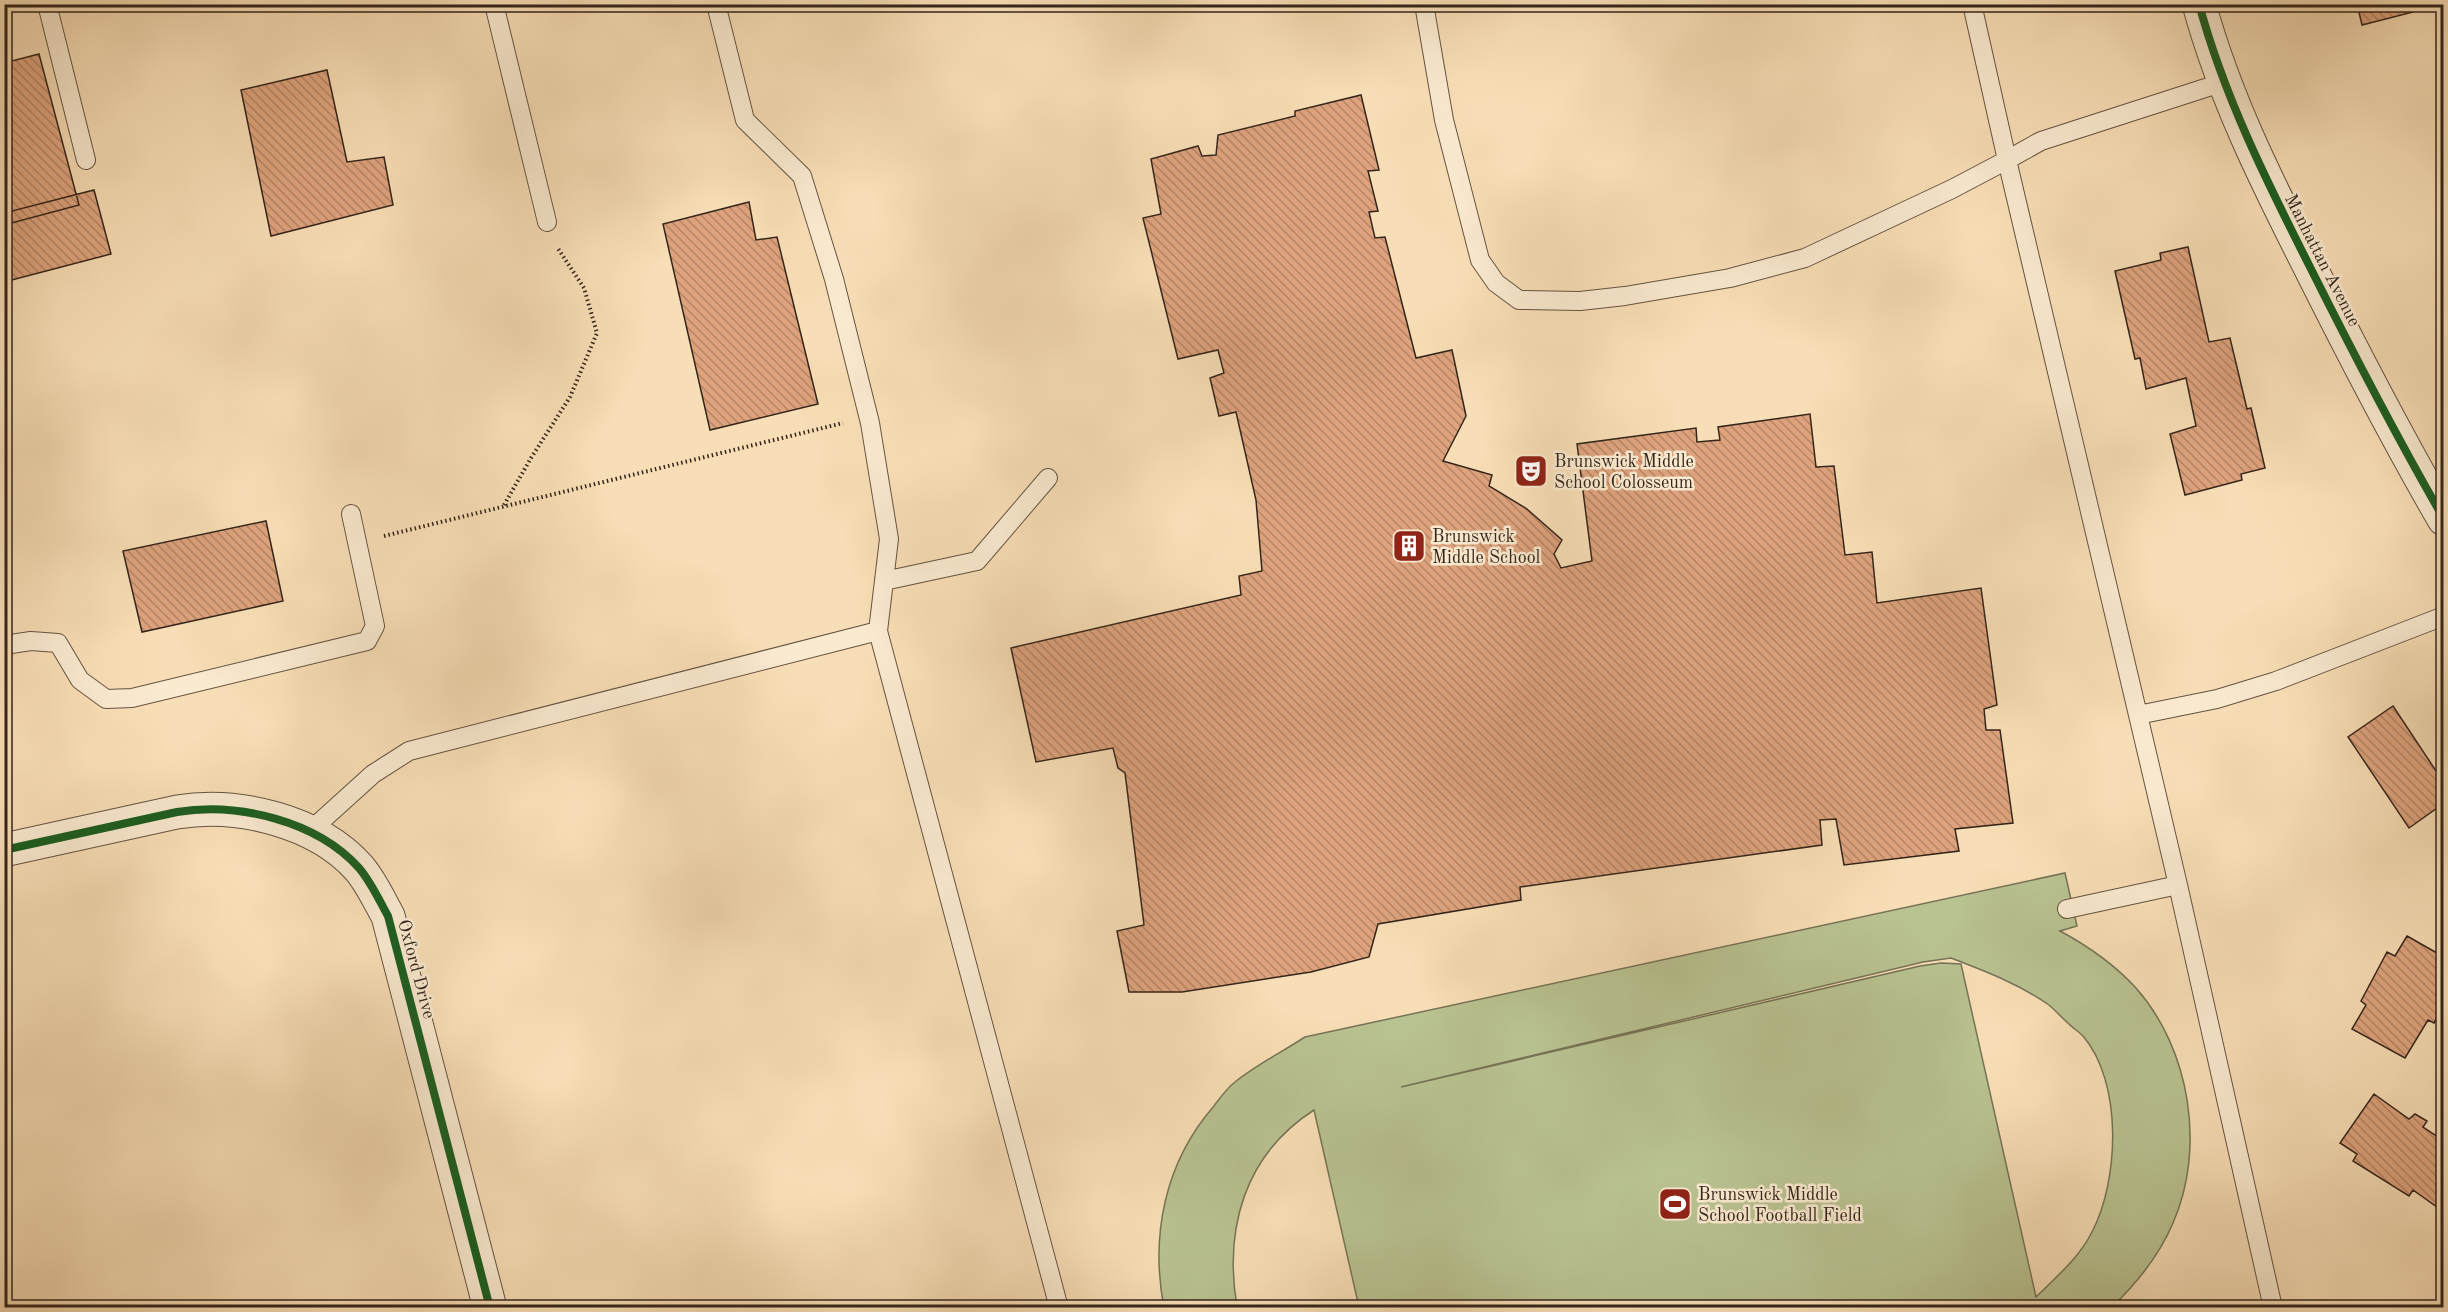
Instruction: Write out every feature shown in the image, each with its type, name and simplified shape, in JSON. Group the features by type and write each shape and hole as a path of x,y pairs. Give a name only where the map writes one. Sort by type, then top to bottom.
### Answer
{"street":[{"name":"Manhattan Avenue","path":"2199,4 2224,82 2254,157 2404,451 2444,519"},
{"name":"Oxford Drive","path":"5,850 191,809 262,814 310,831 359,868 387,916 490,1308"}],"lane":[{"path":"47,4 86,160"},
{"path":"494,4 547,222"},
{"path":"716,4 745,120 802,176 834,279 868,417 889,539 878,631 1059,1308"},
{"path":"1424,4 1444,120 1480,260 1496,283 1519,300 1580,301 1625,296 1730,278 1805,258 1952,189 2041,141 2224,82"},
{"path":"1972,4 2178,885 2273,1308"},
{"path":"884,581 977,561 1048,478"},
{"path":"4,645 31,640 58,643 80,680 106,699 132,698 367,641 375,626 351,514"},
{"path":"2138,715 2217,699 2276,681 2444,616"},
{"path":"310,831 373,774 409,751 878,631"},
{"path":"2067,909 2178,885"}],"path":[{"path":"504,506 570,397 597,333 584,288 560,254 547,222"},
{"path":"357,542 868,417"}],"green space":[{"name":"Brunswick Middle School Football Field","path":"2065,873 2077,926 2060,931 2100,956 2128,979 2154,1013 2169,1040 2180,1069 2187,1100 2190,1132 2189,1163 2183,1194 2173,1223 2161,1247 2147,1268 2112,1307 2011,1307 2019,1304 2003,1308 1359,1307 1314,1110 1290,1128 1271,1149 1255,1172 1244,1196 1237,1222 1234,1250 1237,1307 1164,1308 1159,1254 1161,1227 1165,1201 1184,1151 1197,1128 1232,1084 1305,1037","holes":["1951,958 2014,984 2049,1005 2083,1036 2096,1056 2105,1079 2111,1105 2113,1132 2112,1160 2101,1211 2081,1250 2036,1297 1961,964 1941,963 1920,966 1401,1087 1923,962"]}],"building":[{"path":"2357,4 2411,4 2413,12 2362,25"},
{"path":"39,54 79,205 4,225 4,63"},
{"path":"327,70 347,162 384,157 393,205 271,236 241,90"},
{"name":"Brunswick Middle School","path":"1361,95 1379,170 1368,171 1378,211 1369,212 1375,238 1385,237 1416,358 1452,350 1466,416 1443,461 1492,475 1489,486 1527,509 1562,540 1554,554 1561,568 1592,561 1577,444 1696,428 1697,442 1720,440 1718,427 1810,414 1816,467 1834,466 1845,555 1872,552 1877,603 1981,588 1997,705 1984,709 1986,730 2000,730 2013,823 1955,829 1959,851 1844,865 1836,819 1820,820 1822,845 1520,887 1521,900 1378,924 1369,957 1311,972 1182,992 1129,992 1117,931 1144,925 1125,773 1118,768 1113,748 1036,762 1011,648 1241,595 1239,576 1262,571 1256,500 1236,412 1219,416 1210,378 1224,373 1218,350 1178,359 1143,218 1161,214 1151,159 1198,146 1202,156 1216,155 1218,135 1295,116 1295,111"},
{"path":"94,190 111,254 4,282 4,213"},
{"path":"749,202 756,240 777,237 818,404 710,430 663,224"},
{"path":"2188,247 2209,342 2230,338 2247,409 2251,408 2265,468 2241,474 2242,480 2185,495 2170,434 2196,426 2186,378 2146,389 2140,358 2135,359 2115,271 2161,260 2160,253"},
{"path":"266,521 283,601 142,632 123,551"},
{"path":"2393,706 2444,783 2444,803 2409,828 2348,737"},
{"path":"2407,936 2444,957 2444,990 2437,1003 2442,1007 2434,1023 2428,1020 2405,1058 2352,1029 2366,1005 2361,1001 2387,952 2395,956"},
{"path":"2374,1094 2409,1119 2415,1114 2427,1121 2423,1127 2444,1141 2444,1212 2413,1190 2409,1196 2353,1161 2357,1154 2340,1143"}],"cycle path":[{"path":"2199,4 2233,105 2262,169 2358,361 2444,519"},
{"path":"4,850 177,812 225,810 250,813 299,827 342,852 359,868 388,916 490,1308"}],"place":[{"name":"Brunswick Middle School Colosseum","path":"1531,471"},
{"name":"Brunswick Middle School","path":"1409,546"},
{"name":"Brunswick Middle School Football Field","path":"1675,1204"}]}
